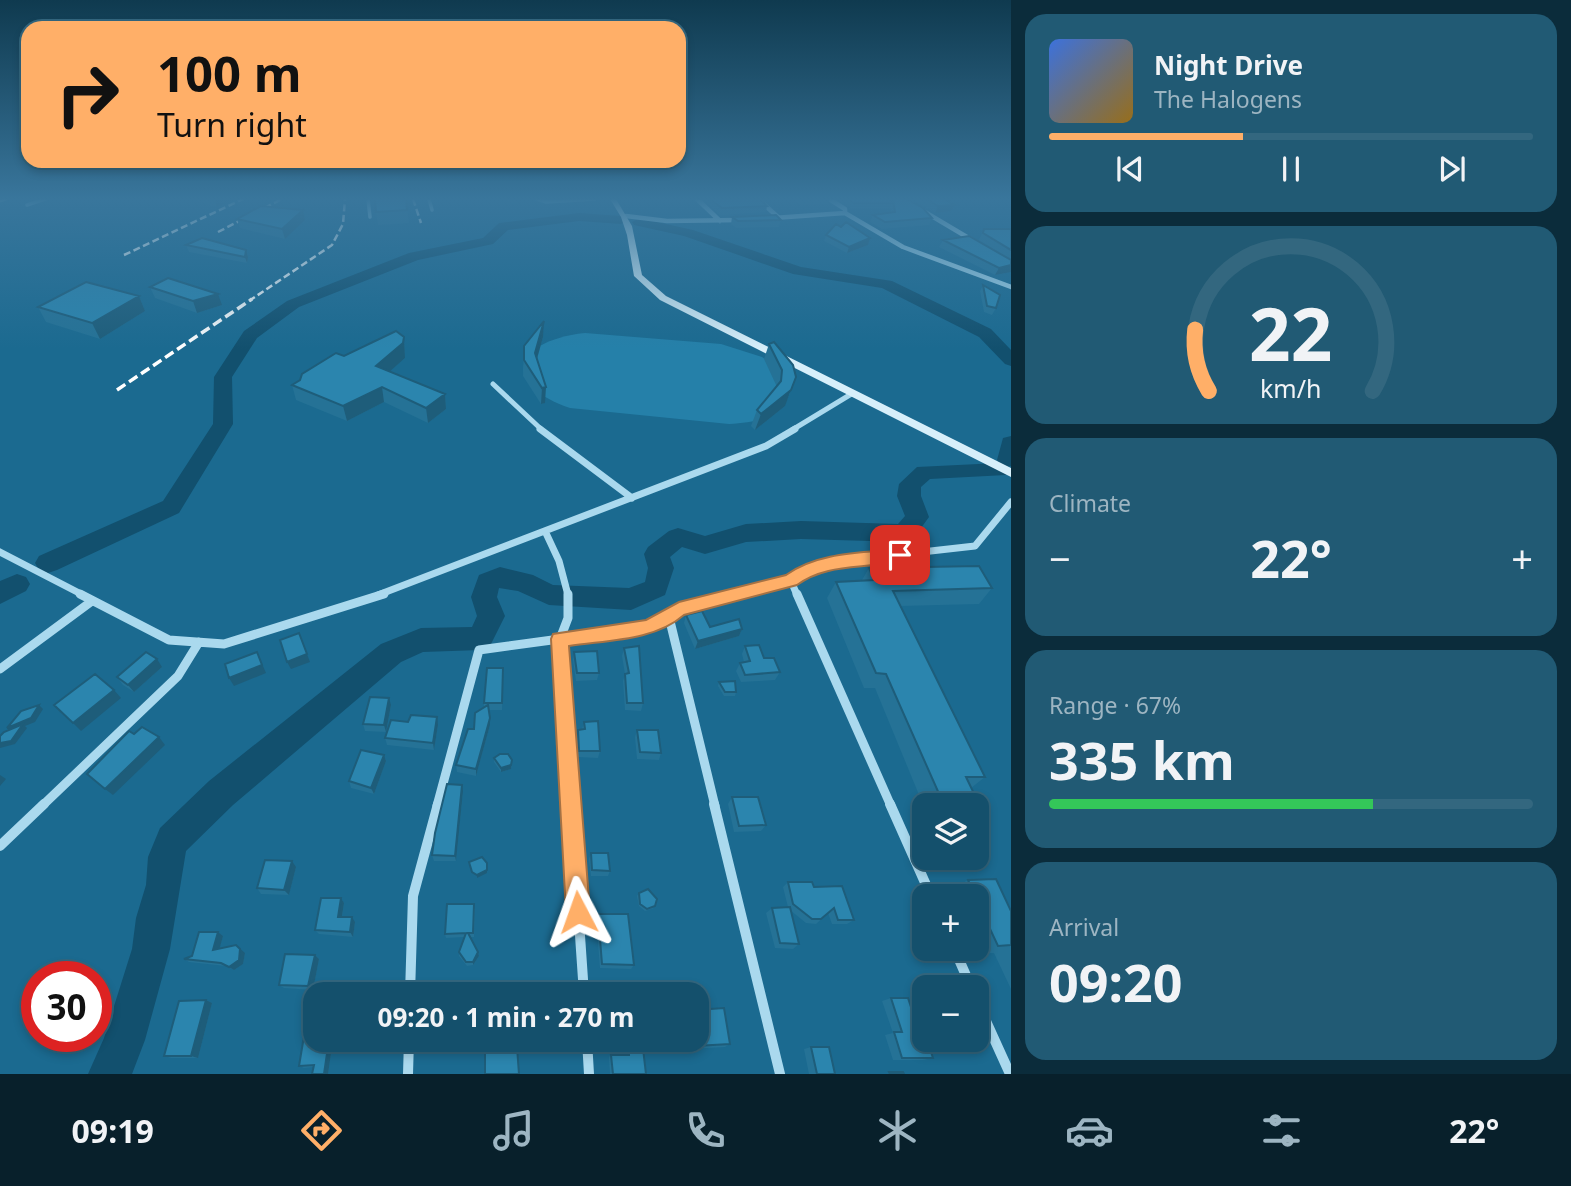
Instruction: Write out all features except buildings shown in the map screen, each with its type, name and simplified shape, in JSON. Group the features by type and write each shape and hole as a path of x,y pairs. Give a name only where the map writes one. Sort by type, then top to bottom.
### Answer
{"street":[{"path":"636,249 638,276 663,298 1011,473"},
{"path":"909,249 1011,287"},
{"path":"493,384 517,410 560,446 632,498"},
{"path":"0,552 169,640 223,644 383,594 766,446 853,393"},
{"path":"410,982 413,896 479,650 648,627 679,609 791,581 806,570 824,564 975,546 1011,502"},
{"path":"545,531 555,548 564,574 569,617 560,639 583,982"},
{"path":"791,581 926,884"},
{"path":"0,669 92,601"},
{"path":"669,617 780,1074"},
{"path":"0,846 178,676 199,642"},
{"path":"989,1028 1010,1074"},
{"path":"408,1074 409,1052"},
{"path":"588,1052 589,1074"}],"shaded area":[{"path":"585,333 721,344 762,357 777,368 790,393 786,402 773,414 757,420 729,424 570,408 547,398 532,386 524,375 524,363 531,353 544,344"}],"waterway":[{"path":"48,563 171,507 223,424 223,377 250,335 293,304 414,256 448,249"},
{"path":"735,249 798,271 886,284 985,333 1011,360"},
{"path":"1008,460 1011,443"},
{"path":"110,1074 124,1040 151,949 155,918 164,885 166,857 172,840 221,793 391,653 421,640 480,638 491,616 484,597 488,582 500,577 524,582 549,595 631,599 656,588 661,568 657,554 678,537 705,545 746,533 801,530 904,533 917,517 909,496 910,484 925,472 998,470"},
{"path":"0,594 17,584"}],"railway":[{"path":"124,255 136,249"},
{"path":"249,301 326,249"},
{"path":"117,390 252,299"}],"route":[{"path":"578,912 560,639 648,627 679,609 791,581 806,570 824,564 900,555"}]}
